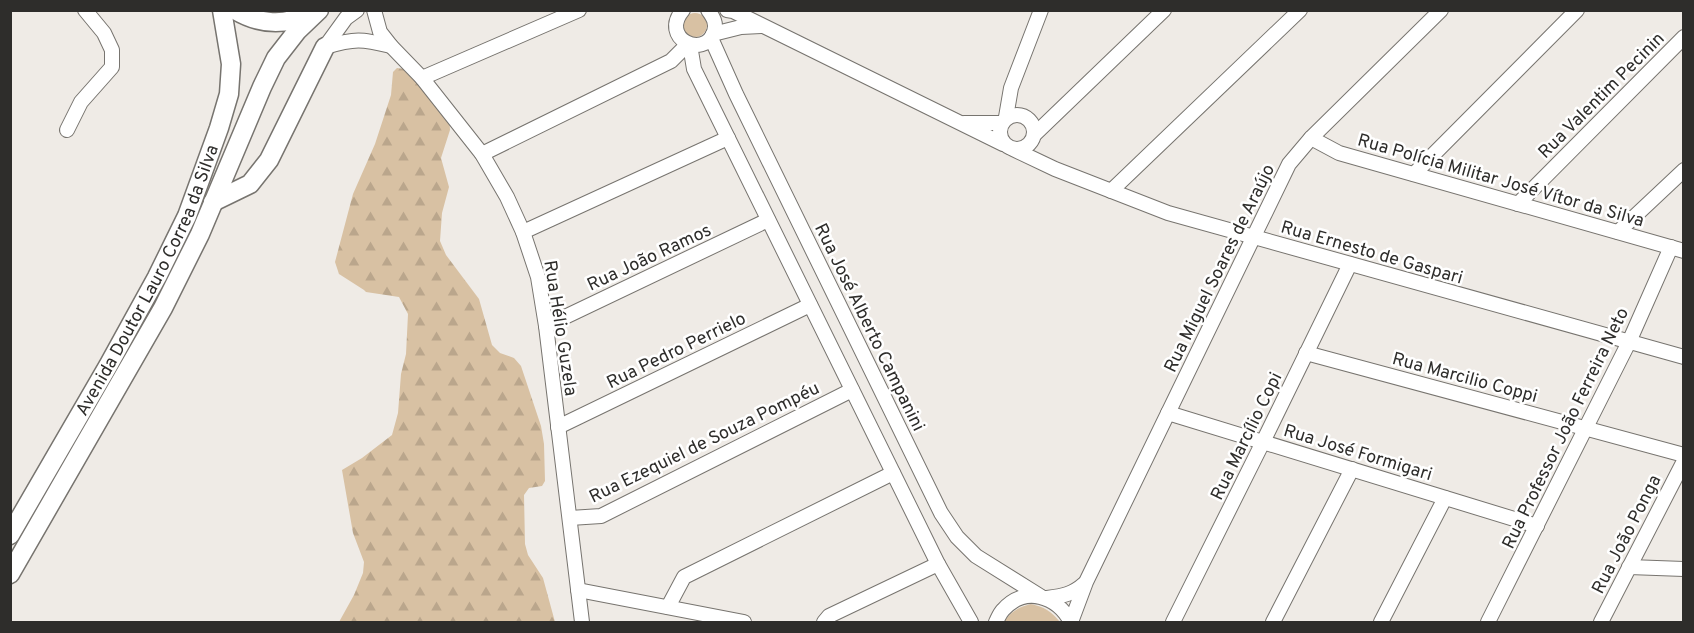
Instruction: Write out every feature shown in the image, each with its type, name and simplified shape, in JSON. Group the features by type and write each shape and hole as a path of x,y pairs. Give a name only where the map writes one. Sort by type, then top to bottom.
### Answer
{"main road":[{"name":"Avenida Doutor Lauro Correa da Silva","path":"10,535 157,278 187,216 229,94 231,64 222,10"},
{"path":"235,10 254,20 274,23 291,21 319,10"},
{"path":"10,574 163,308 200,234 276,58 297,31 319,10"},
{"path":"213,202 250,184 270,160 325,47"}],"street":[{"path":"67,130 81,102 112,67 112,50 104,33 85,10"},
{"path":"325,47 346,18 357,10"},
{"name":"Rua Hélio Guzela","path":"374,10 380,32 422,78 482,154 507,197 523,232 538,277 546,326 582,622"},
{"path":"422,78 579,10"},
{"path":"666,10 679,16 676,31 680,39 689,44 705,43 712,36 741,27 763,26"},
{"name":"Rua José Alberto Campanini","path":"708,10 715,26 712,36 736,94 941,513 957,537 976,556 1057,604 1071,622"},
{"name":"Rua Ernesto de Gaspari","path":"726,10 733,11 1055,169 1168,213 1683,357"},
{"path":"1041,10 1011,88 1008,118 999,134 1008,147 1024,148 1033,133 1164,10"},
{"path":"1111,192 1300,10"},
{"name":"Rua Miguel Soares de Araújo","path":"1071,622 1086,582 1289,164 1311,138 1441,10"},
{"path":"1414,174 1577,10"},
{"name":"Rua Valentim Pecinin","path":"1518,204 1683,37"},
{"path":"325,47 347,40 365,40 391,46"},
{"path":"689,44 694,69 938,564 971,622"},
{"path":"482,154 671,61 689,44"},
{"path":"1008,118 1027,117 1033,133"},
{"name":"Rua Ernesto de Gaspari","path":"959,123 1008,118"},
{"name":"Rua Ernesto de Gaspari","path":"1033,133 1055,169"},
{"path":"523,232 728,138"},
{"name":"Rua Polícia Militar José Vítor da Silva","path":"1311,138 1339,153 1677,249"},
{"path":"1618,232 1683,170"},
{"name":"Rua João Ramos","path":"546,326 768,220"},
{"name":"Rua Professor João Ferreira Neto","path":"1488,622 1677,249"},
{"name":"Rua Marcílio Copi","path":"1173,622 1350,264"},
{"name":"Rua Pedro Perrielo","path":"558,427 810,305"},
{"name":"Rua Marcilio Coppi","path":"1306,353 1683,455"},
{"name":"Rua Ezequiel de Souza Pompéu","path":"570,518 601,516 852,390"},
{"name":"Rua José Formigari","path":"1168,412 1537,526"},
{"name":"Rua João Ponga","path":"1601,622 1683,461"},
{"path":"1273,622 1352,470"},
{"path":"668,608 684,577 893,473"},
{"path":"1381,622 1446,498"},
{"path":"824,622 830,616 938,564"},
{"path":"1629,567 1683,569"},
{"path":"996,622 1002,610 1013,601 1026,597 1066,596 1075,592 1086,582"},
{"path":"578,590 744,622"}],"green space":[{"path":"695,13 703,17 707,25 703,33 695,37 687,33 683,25 687,17"},
{"path":"397,68 405,69 449,113 450,130 441,158 449,187 442,213 440,241 446,255 479,299 492,345 500,353 514,358 521,366 541,426 545,481 542,486 529,488 524,495 525,544 528,555 543,578 555,622 339,622 354,595 363,573 364,562 353,533 342,470 392,435 398,413 401,374 406,354 408,314 399,297 366,292 339,274 335,262 353,194 375,144 391,95 393,72"},
{"path":"1031,604 1047,610 1060,622 1003,622 1015,610"}]}
